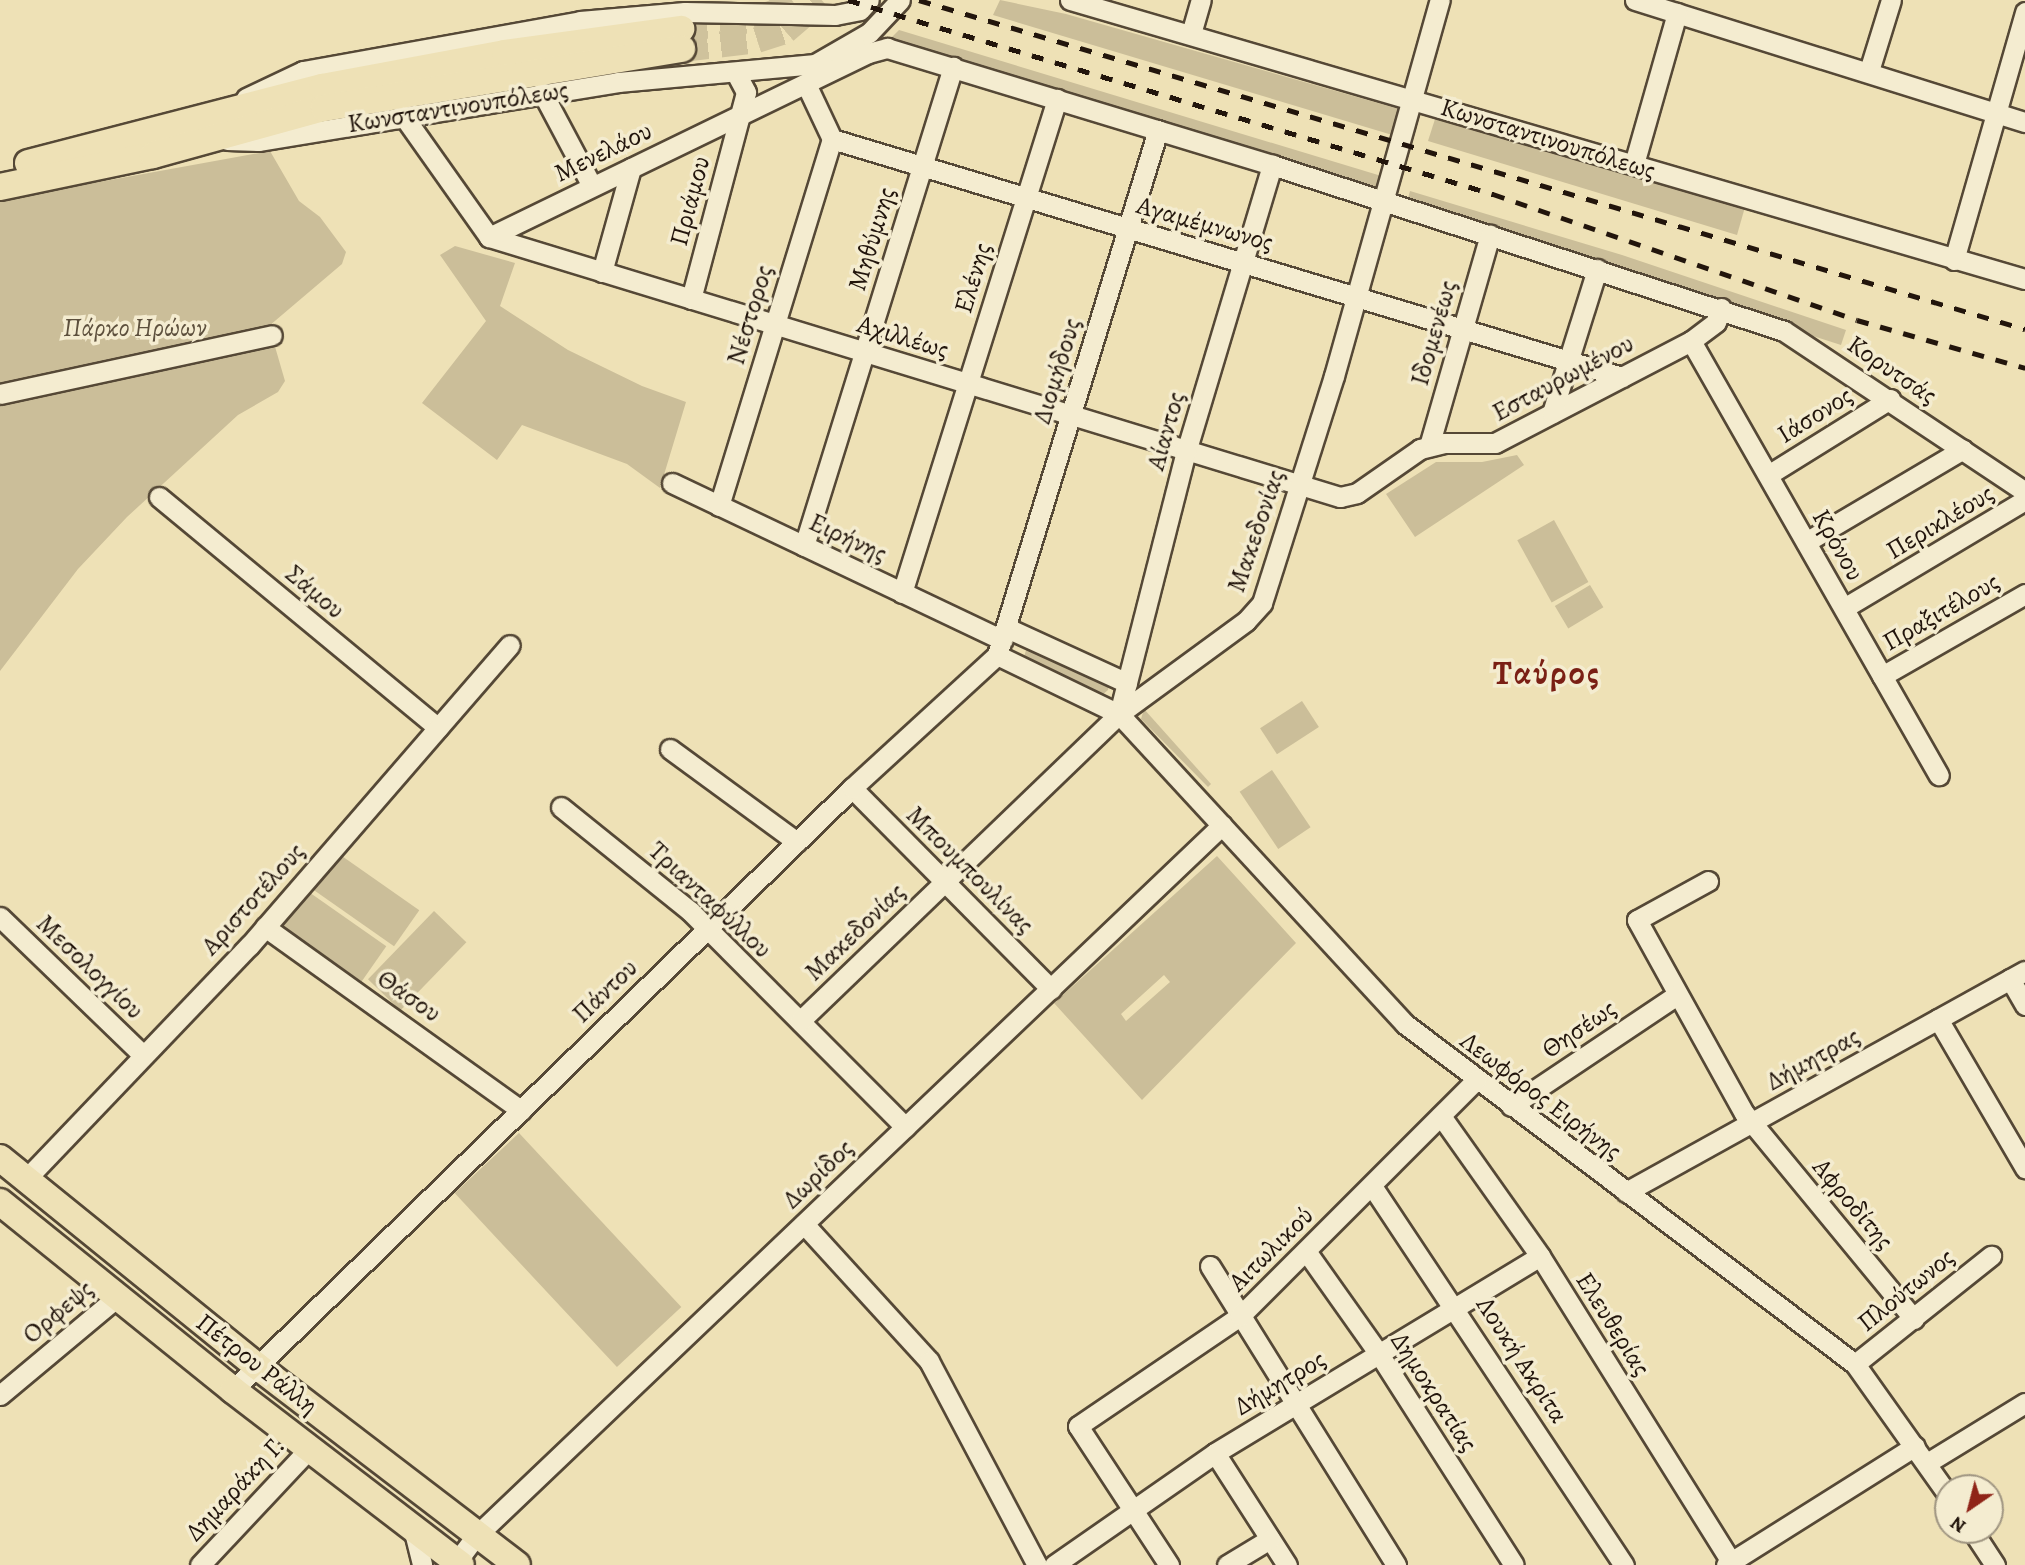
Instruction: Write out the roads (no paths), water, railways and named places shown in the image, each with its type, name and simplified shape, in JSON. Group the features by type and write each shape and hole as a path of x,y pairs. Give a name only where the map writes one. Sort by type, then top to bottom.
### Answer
{"main road":[{"path":"209,129 322,87 505,53 681,39"},
{"name":"Κωνσταντινουπόλεως","path":"0,169 209,129"},
{"name":"Κωνσταντινουπόλεως","path":"0,187 209,129"},
{"name":"Πέτρου Ράλλη","path":"0,1158 257,1366 517,1565"},
{"name":"Πέτρου Ράλλη","path":"0,1202 233,1390 457,1564"}],"street":[{"path":"209,129 303,71 408,50 650,14 849,14 869,0"},
{"name":"Κωνσταντινουπόλεως","path":"209,129 258,141 402,114 542,92 815,64 869,33 900,0"},
{"name":"Κωνσταντινουπόλεως","path":"1070,0 2025,279"},
{"path":"1191,34 1201,0"},
{"name":"Μακεδονίας","path":"800,1021 1119,714 1255,612 1269,588 1300,487 1385,202 1440,0"},
{"path":"1635,0 1667,7 2025,122"},
{"path":"1869,71 1891,0"},
{"path":"1634,164 1667,7"},
{"path":"1954,260 2025,12"},
{"name":"Μενελάου","path":"489,237 874,50 895,50 953,67"},
{"path":"953,67 1721,308"},
{"name":"Μηθύμνης","path":"804,546 953,67"},
{"path":"736,73 746,92 740,116"},
{"path":"806,84 832,139"},
{"path":"542,92 592,186"},
{"name":"Ελένης","path":"902,593 1056,99"},
{"path":"402,114 489,237"},
{"name":"Πριάμου","path":"691,299 740,116"},
{"name":"Διομήδους","path":"1002,641 1157,130"},
{"name":"Αγαμέμνωνος","path":"832,139 1622,377"},
{"name":"Νέστορος","path":"719,506 832,139"},
{"name":"Αίαντος","path":"1119,714 1186,452 1272,165"},
{"path":"602,272 631,168"},
{"name":"Ιδομενέως","path":"1429,446 1490,235"},
{"name":"Αχιλλέως","path":"489,237 1300,487"},
{"path":"1552,413 1597,269"},
{"name":"Εσταυρωμένου","path":"1300,487 1349,496 1429,446 1496,443 1690,341 1716,322 1721,308"},
{"name":"Κορυτσάς","path":"1721,308 1784,331 1890,399 2025,492"},
{"path":"0,394 272,335"},
{"name":"Κρόνου","path":"1690,341 1939,775"},
{"name":"Ιάσονος","path":"1768,475 1890,399"},
{"path":"1806,542 1963,449"},
{"name":"Ειρήνης","path":"671,483 1002,641 1119,714"},
{"name":"Σάμου","path":"159,496 438,728"},
{"name":"Περικλέους","path":"1844,608 2025,500"},
{"name":"Πραξιτέλους","path":"1882,676 2025,594"},
{"name":"Ειρήνης","path":"1002,641 1127,682"},
{"name":"Πάντου","path":"233,1390 1002,641"},
{"name":"Αριστοτέλους","path":"26,1180 265,928 510,645"},
{"name":"Λεωφόρος Ειρήνης","path":"1119,714 1396,1015 1476,1080 1855,1364 1934,1474"},
{"path":"670,749 797,842"},
{"name":"Μπουμπουλίνας","path":"852,789 1051,989"},
{"name":"Τριανταφύλλου","path":"561,807 672,894 905,1127"},
{"name":"Δωρίδος","path":"457,1564 477,1535 1222,825"},
{"name":"Αφροδίτης","path":"1708,881 1637,920 1677,995 1752,1122 1914,1319"},
{"name":"Μεσολογγίου","path":"0,917 143,1055"},
{"name":"Θάσου","path":"265,928 521,1110"},
{"path":"2017,975 2025,1005"},
{"name":"Δήμητρας","path":"1626,1192 2017,975"},
{"name":"Θησέως","path":"1511,1106 1677,995"},
{"path":"1938,1019 2025,1168"},
{"name":"Αιτωλικού","path":"1133,1509 1078,1426 1240,1317 1476,1080"},
{"name":"Ελευθερίας","path":"1441,1116 1540,1256 1730,1564"},
{"name":"Λουκή Ακρίτα","path":"1372,1186 1456,1307 1624,1565"},
{"path":"804,1224 929,1362 1037,1565"},
{"name":"Δημοκρατίας","path":"1306,1251 1379,1354 1514,1565"},
{"name":"Δήμητρος","path":"1054,1565 1215,1453 1540,1256"},
{"name":"Πλούτωνος","path":"1855,1364 1991,1256"},
{"path":"1210,1266 1396,1565"},
{"name":"Ορφεψς","path":"0,1395 117,1297"},
{"path":"1730,1564 1921,1455 2025,1403"},
{"name":"Δημαράκη Γ.","path":"200,1565 309,1448"},
{"path":"1215,1453 1287,1565"},
{"path":"1133,1509 1169,1565"},
{"path":"413,1528 422,1565"},
{"path":"1227,1565 1270,1539"},
{"path":"1981,1544 1995,1565"}],"tunnel":[{"path":"681,29 752,20 774,13 792,0"},
{"path":"682,49 757,40 785,31 821,0"}],"railway":[{"path":"848,0 1493,194 1857,320 2025,368"},
{"path":"919,0 2025,329"}],"district":[{"name":"Ταύρος","path":"1547,673"}],"park label":[{"name":"Πάρκο Ηρώων","path":"135,328"}]}
